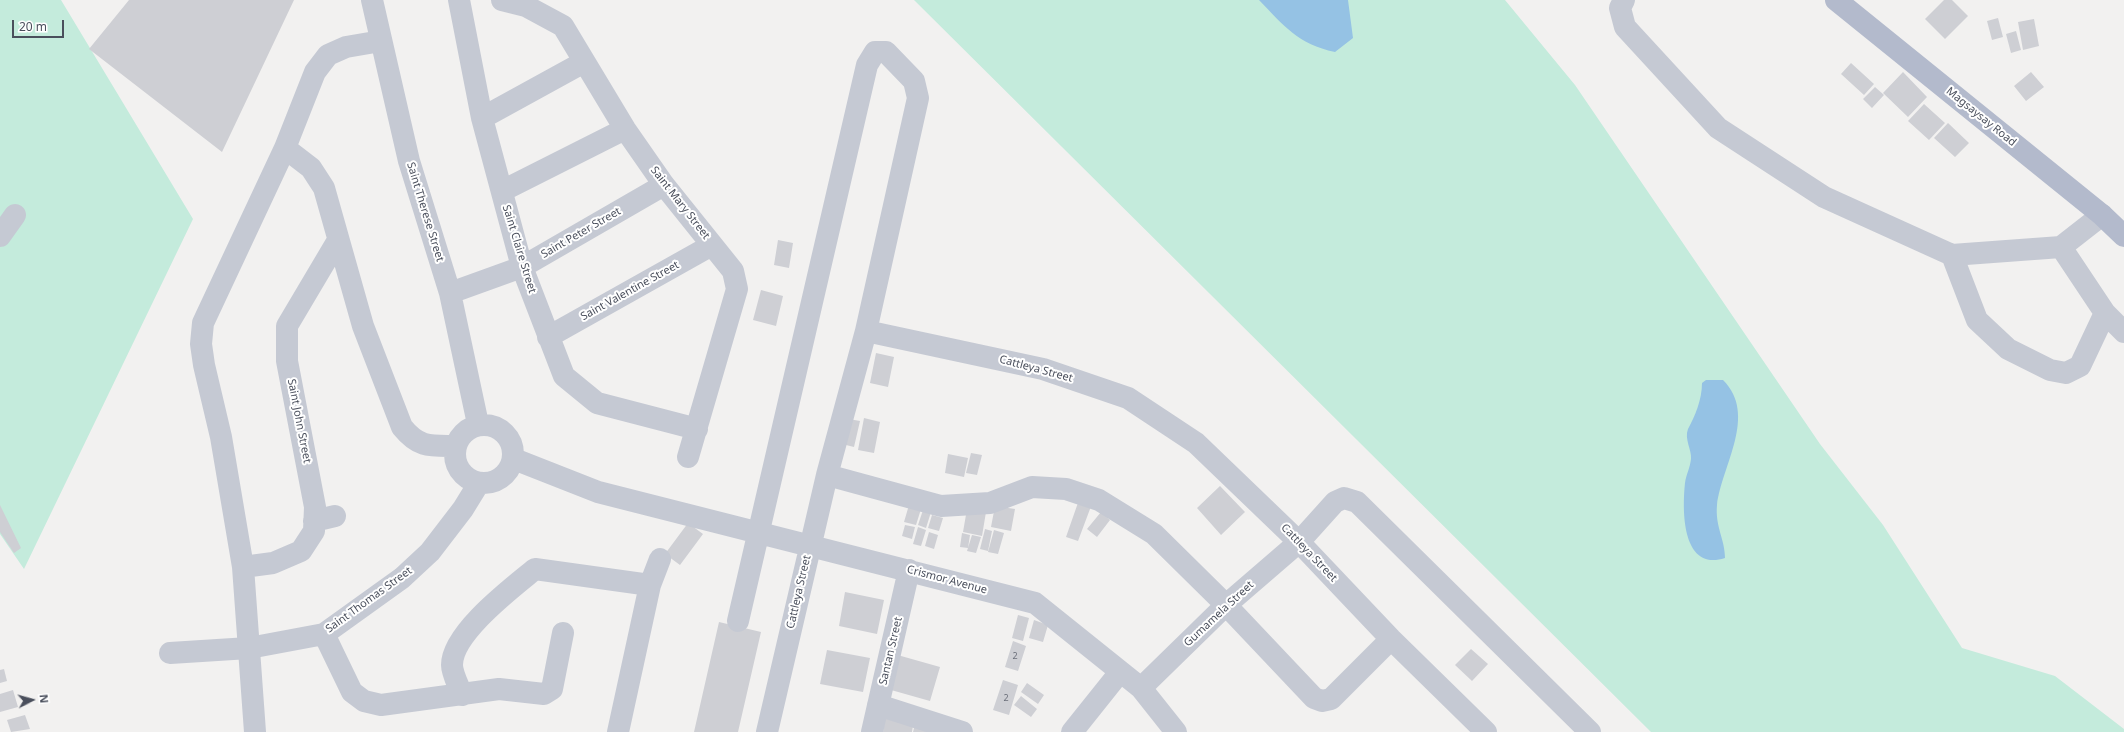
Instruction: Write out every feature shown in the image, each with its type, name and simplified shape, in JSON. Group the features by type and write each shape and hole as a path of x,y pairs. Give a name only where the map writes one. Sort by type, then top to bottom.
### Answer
{"main road":[{"name":"Magsaysay Road","path":"1836,0 2102,215 2124,236"}],"street":[{"name":"Saint Therese Street","path":"372,0 409,161 450,293 478,424"},
{"name":"Saint Claire Street","path":"459,0 482,118 522,268 564,376 597,403 697,429"},
{"name":"Saint Mary Street","path":"502,0 526,6 563,26 625,129 664,185 733,271 737,289 688,457"},
{"path":"1624,0 1620,8 1625,27 1718,128 1824,197 1952,254 2061,247 2102,215"},
{"path":"255,732 243,566 221,437 204,365 201,344 202,324 285,148 315,72 328,55 346,47 381,41"},
{"path":"738,621 867,65 875,52 886,52 914,81 918,98 866,331"},
{"path":"482,118 584,62"},
{"path":"502,191 625,129"},
{"path":"285,148 311,168 324,188 363,326 402,427 411,439 429,446 456,446"},
{"name":"Saint Peter Street","path":"450,293 522,268 664,185"},
{"path":"0,236 15,215"},
{"name":"Saint John Street","path":"243,566 273,563 301,551 314,531 315,507 287,361 287,326 338,240"},
{"name":"Saint Valentine Street","path":"548,337 712,245"},
{"path":"2061,247 2105,313 2124,332"},
{"path":"1952,254 1977,320 2008,349 2050,370 2066,373 2080,366 2105,313"},
{"name":"Cattleya Street","path":"767,732 827,475 866,331 1043,369 1128,398 1196,443 1299,542 1391,639 1486,732"},
{"path":"478,424 493,425 505,432 513,445 514,459 510,468 497,481 479,483 470,480 462,474 457,465 456,446 464,432 478,424"},
{"name":"Crismor Avenue","path":"514,459 598,492 1035,603 1141,688 1176,732"},
{"path":"827,475 941,506 990,503 1032,487 1066,489 1099,500 1154,534 1226,605 1314,698 1322,701 1331,699 1391,639"},
{"name":"Saint Thomas Street","path":"170,653 248,648 324,634 402,578 430,552 463,509 479,483"},
{"name":"Gumamela Street","path":"1141,688 1226,605 1299,542 1335,502 1344,498 1357,502 1590,732"},
{"path":"314,520 335,516"},
{"path":"618,732 650,585 660,559"},
{"path":"462,695 452,665 459,643 488,607 535,569 650,585"},
{"name":"Santan Street","path":"872,732 909,570"},
{"path":"324,634 352,692 364,701 381,705 499,689 544,694 552,689 563,633"},
{"path":"1072,732 1120,672"},
{"path":"878,705 962,732"}],"green space":[{"path":"0,0 61,0 193,219 24,569 0,534"},
{"path":"914,0 1505,0 1575,85 1820,444 1883,525 1962,648 2055,676 2124,729 2124,732 1651,732"}],"water":[{"path":"1259,0 1348,0 1353,38 1335,52 1322,49 1292,33"},
{"path":"1706,380 1723,380 1733,394 1738,409 1738,424 1735,441 1717,505 1717,520 1725,551 1725,558 1711,560 1700,556 1693,548 1685,523 1684,508 1685,483 1691,459 1687,441 1687,433 1696,413 1702,383"}],"building":[{"path":"129,0 294,0 222,152 89,49"},
{"path":"1944,0 1952,0 1968,16 1945,39 1925,19"},
{"path":"1998,18 2003,37 1992,40 1987,21"},
{"path":"2034,19 2039,46 2023,50 2018,22"},
{"path":"2016,31 2021,50 2011,53 2006,34"},
{"path":"1851,63 1874,84 1864,95 1841,74"},
{"path":"1903,72 1927,97 1908,117 1883,93"},
{"path":"2031,72 2044,87 2026,101 2014,86"},
{"path":"1875,87 1884,95 1872,108 1863,99"},
{"path":"1924,104 1945,123 1929,140 1908,121"},
{"path":"1948,123 1969,143 1955,157 1934,138"},
{"path":"778,240 793,243 789,268 774,265"},
{"path":"761,290 783,296 776,326 753,320"},
{"path":"876,353 894,357 888,387 870,383"},
{"path":"843,418 860,421 854,447 838,443"},
{"path":"864,418 880,422 874,453 858,450"},
{"path":"971,453 982,455 977,475 966,473"},
{"path":"948,454 968,458 964,477 945,473"},
{"path":"1220,486 1245,512 1221,535 1197,508"},
{"path":"1080,497 1093,501 1078,541 1066,537"},
{"path":"0,505 21,548 14,553 0,532"},
{"path":"909,505 921,509 916,525 904,522"},
{"path":"995,506 1015,509 1011,531 991,527"},
{"path":"967,509 986,512 982,536 963,532"},
{"path":"923,510 931,512 926,528 918,525"},
{"path":"1101,512 1110,520 1097,537 1087,529"},
{"path":"932,515 943,518 939,531 928,528"},
{"path":"688,523 703,534 680,565 665,554"},
{"path":"905,525 915,527 912,539 902,536"},
{"path":"918,527 926,530 921,546 913,544"},
{"path":"985,529 992,531 988,551 980,549"},
{"path":"994,530 1004,533 998,554 988,552"},
{"path":"929,532 938,535 934,549 925,546"},
{"path":"962,533 970,535 968,548 960,547"},
{"path":"972,535 981,537 976,553 967,551"},
{"path":"845,592 884,600 877,634 839,626"},
{"path":"1018,615 1029,618 1023,641 1012,638"},
{"path":"1034,620 1048,625 1043,642 1029,638"},
{"path":"719,622 761,632 738,732 694,732"},
{"path":"1013,641 1026,646 1018,671 1005,667"},
{"path":"1471,649 1488,664 1472,681 1455,665"},
{"path":"827,650 870,658 863,692 820,684"},
{"path":"894,654 940,667 930,701 884,688"},
{"path":"4,669 7,681 0,683 0,670"},
{"path":"1003,680 1018,685 1009,715 993,710"},
{"path":"1027,683 1044,695 1038,704 1021,692"},
{"path":"13,690 18,707 0,712 0,694"},
{"path":"1021,696 1037,709 1031,717 1014,705"},
{"path":"886,714 914,719 912,732 883,732"},
{"path":"25,715 30,729 11,732 7,720"},
{"path":"915,724 944,732 913,732"}]}
